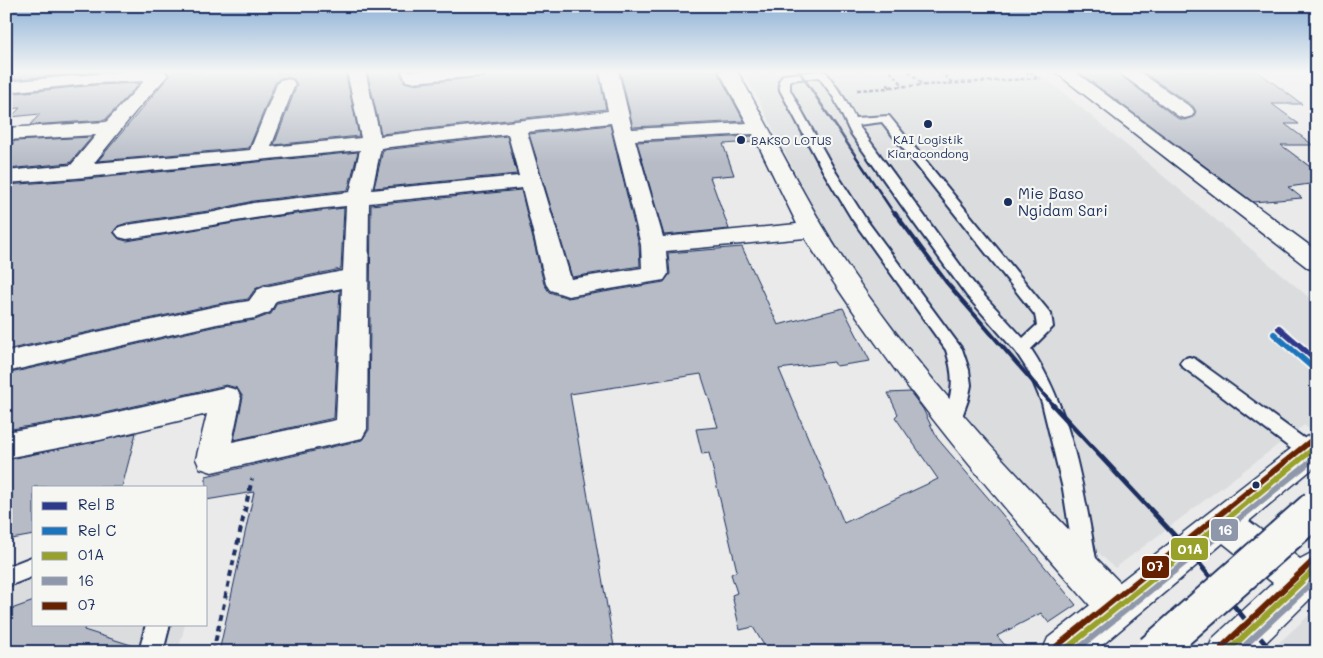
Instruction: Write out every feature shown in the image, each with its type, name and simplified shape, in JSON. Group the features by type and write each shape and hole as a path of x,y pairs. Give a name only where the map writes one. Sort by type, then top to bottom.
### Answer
{"street":[{"path":"76,172 135,102"},
{"path":"258,155 279,102"},
{"path":"6,445 100,428 226,398 212,458 351,429 358,208 372,142 363,102"},
{"path":"516,127 559,284 568,288 655,274 653,245 616,102"},
{"path":"745,102 812,230 920,383 1012,492 1117,607"},
{"path":"1104,102 1317,263"},
{"path":"1170,102 1185,112"},
{"path":"6,178 258,155 516,127 760,128"},
{"path":"6,134 112,128"},
{"path":"127,232 215,219 252,210 360,197 530,181"},
{"path":"653,245 812,230"},
{"path":"6,362 217,314 255,309 261,306 266,296 272,292 356,277"},
{"path":"1062,652 1313,449"},
{"path":"1152,652 1317,507"},
{"path":"1222,521 1309,575 1227,652"}],"lane":[{"path":"791,102 829,171 859,219 954,349 962,373 962,391 952,420"},
{"path":"841,102 856,132 972,292 1022,348 1037,371 1051,404 1073,489 1088,576"},
{"path":"851,122 885,118 1043,314 1045,327 1022,348"},
{"path":"1189,363 1313,449"},
{"path":"6,577 32,567"},
{"path":"151,652 158,626"}],"path":[{"path":"213,652 258,448"}],"shaded area":[{"path":"759,102 1074,102 1317,304 1317,435 1304,425 1115,568 1022,483 888,324 823,228"},
{"path":"32,559 32,626 184,626 178,652 6,652 6,569"},
{"path":"1317,608 1317,652 1269,652"}],"building":[{"path":"6,102 122,102 105,120 30,125 40,114 11,117 20,108 6,109"},
{"path":"148,102 268,102 249,148 98,161"},
{"path":"291,102 352,102 359,136 274,145"},
{"path":"374,102 604,102 606,109 381,134"},
{"path":"627,102 734,102 744,121 633,127"},
{"path":"1118,102 1156,102 1177,118 1184,120 1194,117 1196,111 1187,102 1299,102 1302,104 1272,104 1299,124 1285,124 1313,145 1281,145 1317,172 1317,183 1288,187 1302,198 1253,202"},
{"path":"610,125 639,245 640,266 572,277 529,134"},
{"path":"507,136 517,174 374,188 383,150"},
{"path":"752,136 754,142 723,144 734,175 710,177 729,229 664,235 637,142"},
{"path":"92,137 70,163 6,169 6,151 15,141"},
{"path":"358,152 348,190 253,201 215,210 127,223 118,226 113,232 119,239 127,241 264,218 344,208 341,269 263,285 255,289 248,299 217,304 6,350 6,185 76,180"},
{"path":"521,190 544,284 549,292 568,298 664,282 670,274 668,253 742,247 778,325 843,308 870,361 836,366 834,362 779,369 844,523 938,479 895,417 898,414 888,393 910,392 923,409 937,438 1076,605 1049,623 1041,613 997,636 1011,652 768,652 753,627 740,630 732,595 737,593 731,574 737,571 709,453 702,454 696,429 718,427 701,374 570,394 615,652 219,652 254,492 208,500 206,476 362,440 369,430 371,205"},
{"path":"340,290 334,418 234,440 243,397 237,388 226,385 100,414 6,430 6,374 217,326 255,320 271,314 277,303"},
{"path":"136,433 122,486 32,486 32,535 6,540 6,460"},
{"path":"32,602 32,626 85,626 84,630 134,646 133,652 6,652 6,611"}],"railway":[{"path":"819,102 895,215"},
{"path":"895,213 947,283 1053,405"},
{"path":"1052,404 1188,550 1272,652"}],"rail line":[{"name":"B","path":"1279,328 1317,361"},
{"name":"C","path":"1274,334 1312,367"}],"transit line":[{"name":"07","path":"1057,646 1312,440"},
{"name":"01A","path":"1062,652 1317,446"},
{"name":"16","path":"1074,652 1317,456"},
{"name":"07","path":"1222,647 1312,562"},
{"name":"01A","path":"1227,652 1317,567"},
{"name":"16","path":"1238,652 1317,578"}],"place":[{"name":"KAI Logistik Kiaracondong","path":"928,124"},
{"name":"BAKSO LOTUS","path":"741,140"},
{"name":"Mie Baso Ngidam Sari","path":"1008,202"}]}
